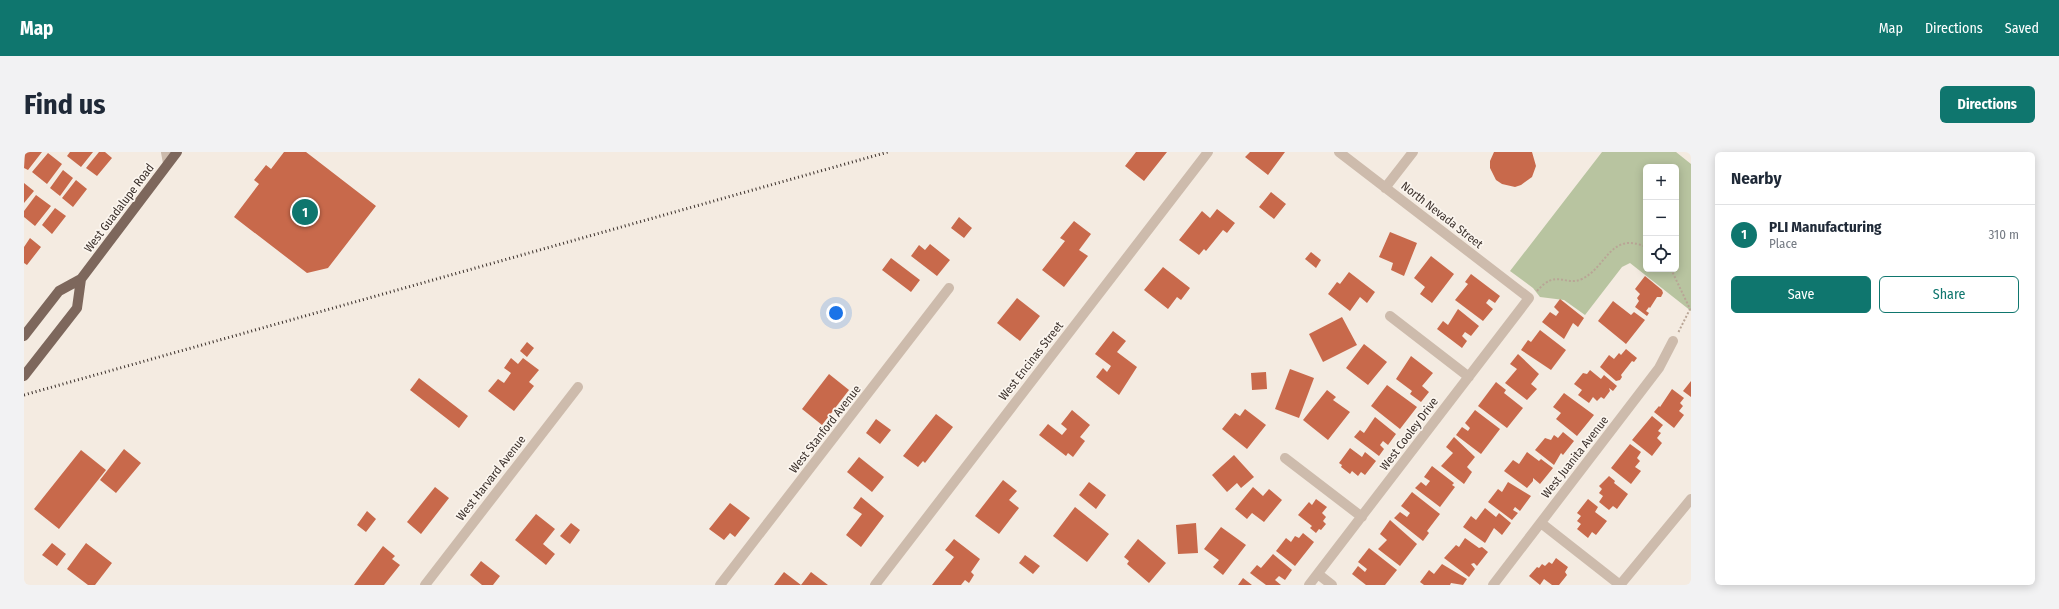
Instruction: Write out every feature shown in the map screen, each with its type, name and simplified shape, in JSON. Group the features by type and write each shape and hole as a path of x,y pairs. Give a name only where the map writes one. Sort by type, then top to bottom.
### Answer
{"main road":[{"name":"West Guadalupe Road","path":"24,336 59,291 81,279 177,152"},
{"name":"West Guadalupe Road","path":"24,376 77,308 81,279"}],"street":[{"path":"166,152 168,163"},
{"name":"West Encinas Street","path":"875,585 1208,152"},
{"name":"North Nevada Street","path":"1339,152 1529,298"},
{"path":"1385,188 1413,152"},
{"name":"West Stanford Avenue","path":"720,585 949,288"},
{"name":"West Cooley Drive","path":"1309,585 1529,298"},
{"path":"1390,316 1469,377"},
{"name":"West Juanita Avenue","path":"1493,585 1659,368 1673,341"},
{"name":"West Harvard Avenue","path":"425,585 578,387"},
{"path":"1285,458 1362,517"},
{"path":"1541,523 1620,585 1691,499"},
{"path":"1318,574 1332,585"}],"path":[{"path":"1529,298 1550,280 1564,279 1575,281 1585,278 1612,251 1622,244 1630,242 1643,245"},
{"path":"1673,272 1690,309 1673,341"}],"green space":[{"path":"1602,152 1676,152 1691,164 1691,311 1630,263 1622,267 1585,315 1564,300 1540,297 1533,288 1510,271"}],"building":[{"path":"25,152 42,152 28,170 24,168"},
{"path":"70,152 93,152 81,167 67,156"},
{"path":"99,152 105,152 112,158 97,176 86,168"},
{"path":"284,152 306,152 376,206 328,268 307,273 234,217 259,184 254,180 266,165 271,169"},
{"path":"1136,152 1167,152 1144,181 1125,166"},
{"path":"1250,152 1285,152 1268,175 1245,157"},
{"path":"1494,152 1532,152 1536,166 1532,177 1521,185 1515,187 1502,184 1496,180 1490,168 1490,161"},
{"path":"48,153 62,164 47,184 32,172"},
{"path":"63,170 73,178 60,196 50,188"},
{"path":"76,180 87,189 73,207 62,198"},
{"path":"24,183 34,191 24,203"},
{"path":"1271,192 1286,204 1274,219 1259,207"},
{"path":"36,195 51,206 35,226 24,217 24,211"},
{"path":"55,208 66,216 52,234 42,225"},
{"path":"1217,209 1235,223 1227,233 1223,230 1206,251 1204,249 1199,255 1179,240 1202,211 1210,218"},
{"path":"959,217 972,228 964,238 951,228"},
{"path":"1074,221 1091,234 1079,250 1088,256 1064,287 1042,270 1065,241 1060,238"},
{"path":"1390,232 1417,243 1404,276 1391,270 1393,263 1379,257"},
{"path":"30,238 41,247 27,265 24,263 24,247"},
{"path":"930,244 950,260 937,276 911,256 919,245 925,250"},
{"path":"1311,252 1321,260 1316,268 1305,259"},
{"path":"1431,256 1454,274 1432,303 1420,294 1425,287 1414,278"},
{"path":"891,258 920,280 911,292 882,270"},
{"path":"1163,267 1190,288 1181,300 1177,297 1168,309 1144,290"},
{"path":"1349,272 1375,292 1367,303 1360,297 1350,311 1328,294 1337,282 1340,284"},
{"path":"1471,274 1500,296 1495,303 1489,299 1486,303 1493,309 1483,321 1455,300 1468,284 1465,282"},
{"path":"1645,276 1662,290 1663,293 1661,297 1657,297 1650,308 1649,307 1646,311 1649,313 1647,316 1635,307 1639,301 1637,298 1640,294 1635,289"},
{"path":"1017,298 1040,316 1020,341 997,323"},
{"path":"1560,299 1584,318 1578,327 1573,323 1564,339 1542,322 1550,312 1556,316 1559,312 1554,307"},
{"path":"1613,301 1631,315 1634,312 1645,320 1626,344 1598,321"},
{"path":"1458,309 1479,326 1471,336 1465,332 1462,336 1467,341 1462,348 1437,329 1443,321 1448,325"},
{"path":"1342,317 1357,345 1323,362 1309,334"},
{"path":"1540,330 1566,350 1551,370 1521,350 1528,340 1531,342"},
{"path":"1113,331 1126,341 1117,352 1137,367 1119,395 1096,377 1103,368 1107,372 1111,366 1095,354"},
{"path":"527,342 534,348 527,357 520,351"},
{"path":"1364,344 1387,362 1368,385 1346,368"},
{"path":"1626,349 1637,358 1634,362 1632,361 1621,375 1622,377 1620,380 1616,381 1600,367 1609,355 1614,359 1619,353 1621,355"},
{"path":"1518,354 1539,374 1531,384 1537,389 1527,400 1505,383 1517,369 1510,364"},
{"path":"1411,356 1433,373 1422,386 1429,392 1421,402 1410,394 1412,391 1396,379"},
{"path":"511,358 518,364 523,358 539,370 529,382 534,386 514,411 488,391 498,379 504,383 511,373 504,368"},
{"path":"1290,369 1314,378 1299,418 1275,409"},
{"path":"1590,370 1601,379 1604,375 1617,386 1613,391 1609,388 1610,391 1604,399 1601,397 1597,401 1593,397 1589,403 1578,395 1582,390 1574,384 1583,373 1587,374"},
{"path":"1266,372 1267,389 1252,390 1251,373"},
{"path":"829,374 849,390 822,425 802,409"},
{"path":"419,378 468,416 459,428 410,390"},
{"path":"1691,381 1691,397 1683,391"},
{"path":"1496,382 1506,390 1504,393 1523,408 1507,428 1478,406"},
{"path":"1387,385 1417,407 1400,429 1371,406"},
{"path":"1672,389 1684,398 1680,403 1683,406 1679,411 1684,415 1674,428 1654,412 1659,406 1660,407"},
{"path":"1327,390 1336,397 1333,400 1350,412 1328,440 1303,420"},
{"path":"1564,393 1594,415 1577,436 1556,419 1561,413 1553,407"},
{"path":"1245,409 1266,425 1247,449 1222,429 1235,413 1240,416"},
{"path":"1072,410 1090,425 1080,437 1085,441 1073,457 1068,453 1066,456 1039,435 1048,424 1062,435 1067,429 1061,424"},
{"path":"1475,410 1500,429 1481,454 1456,435 1462,427 1468,431 1470,428 1465,423"},
{"path":"936,414 953,427 925,463 923,461 918,467 903,456"},
{"path":"1652,416 1663,425 1658,431 1661,433 1657,438 1662,443 1652,456 1632,440"},
{"path":"1375,417 1396,434 1388,445 1383,441 1380,445 1384,449 1379,456 1354,437 1360,430 1364,433"},
{"path":"876,419 891,430 880,444 866,433"},
{"path":"1563,432 1574,441 1563,455 1561,453 1554,465 1535,450 1545,438 1551,440 1554,435 1558,438"},
{"path":"1454,437 1475,457 1467,467 1472,472 1464,484 1441,466 1453,453 1446,447"},
{"path":"1630,444 1641,452 1637,458 1640,461 1635,467 1641,471 1631,484 1611,468"},
{"path":"1350,448 1362,457 1365,452 1376,461 1365,475 1361,472 1358,476 1352,471 1350,474 1341,467 1342,465 1339,463"},
{"path":"124,449 141,463 116,493 100,480"},
{"path":"81,450 106,470 59,529 34,509"},
{"path":"1527,452 1539,461 1541,459 1553,468 1540,484 1533,478 1533,481 1527,488 1504,471 1513,460 1519,464"},
{"path":"1234,455 1254,477 1241,488 1237,483 1227,492 1212,475"},
{"path":"859,457 884,477 872,492 847,472"},
{"path":"1432,466 1454,483 1452,485 1455,487 1440,507 1415,488 1421,482 1426,486 1430,481 1424,477"},
{"path":"1609,476 1615,481 1614,483 1628,494 1617,509 1613,506 1609,510 1599,502 1603,496 1599,493 1602,489 1599,486"},
{"path":"1003,480 1017,491 1009,500 1019,508 999,534 975,516"},
{"path":"1089,482 1106,495 1096,509 1079,495"},
{"path":"1508,482 1531,496 1520,511 1515,507 1513,510 1518,513 1512,520 1488,502 1498,489 1502,492"},
{"path":"435,487 449,498 421,534 407,522"},
{"path":"1253,487 1263,496 1269,489 1282,500 1264,522 1252,513 1247,519 1235,509"},
{"path":"1412,492 1440,514 1427,531 1429,533 1423,541 1394,518 1400,512 1407,517 1410,513 1401,506"},
{"path":"861,497 884,516 861,547 846,535 862,514 853,508"},
{"path":"1316,499 1327,507 1322,513 1326,517 1323,521 1326,524 1316,533 1310,528 1312,526 1298,515 1309,502 1312,505"},
{"path":"1588,499 1598,507 1595,512 1607,521 1596,535 1592,532 1588,538 1577,529 1581,524 1577,521 1581,516 1577,513"},
{"path":"730,503 750,518 735,537 730,533 724,540 709,529"},
{"path":"1075,507 1109,534 1087,562 1053,536"},
{"path":"1485,508 1496,517 1499,513 1511,523 1502,535 1494,528 1485,543 1463,527 1471,516 1476,520"},
{"path":"367,511 376,519 366,532 357,525"},
{"path":"536,514 555,529 543,544 555,554 546,565 515,540"},
{"path":"1390,520 1417,544 1400,566 1378,549 1387,540 1380,534"},
{"path":"571,523 580,530 570,544 560,536"},
{"path":"1196,523 1198,553 1178,554 1176,525"},
{"path":"1221,527 1246,545 1223,575 1213,567 1219,560 1204,549"},
{"path":"1303,533 1314,542 1295,566 1276,551 1286,538 1291,542 1295,536 1299,538"},
{"path":"1465,538 1479,548 1482,547 1488,552 1477,566 1474,563 1471,564 1475,569 1469,577 1444,558 1456,545 1459,547"},
{"path":"954,539 980,559 971,572 974,575 969,583 965,580 961,585 932,585 954,557 945,550"},
{"path":"1138,539 1166,563 1149,583 1127,564 1129,561 1124,557"},
{"path":"52,543 66,554 57,566 42,555"},
{"path":"86,543 112,563 95,585 88,585 67,569"},
{"path":"383,546 395,556 392,559 400,565 384,585 354,585"},
{"path":"1369,548 1397,570 1385,585 1366,585 1352,574 1358,566 1365,572 1367,569 1358,562"},
{"path":"1273,554 1292,570 1285,580 1279,576 1275,580 1281,585 1266,585 1250,573 1257,565 1261,568"},
{"path":"1025,555 1040,566 1033,574 1019,563"},
{"path":"1556,558 1568,567 1565,572 1567,575 1559,585 1552,585 1544,579 1540,585 1529,576 1537,567 1539,568 1542,564 1545,566 1549,562 1552,564"},
{"path":"481,561 500,576 493,585 482,585 470,575"},
{"path":"1442,564 1467,579 1463,585 1451,583 1450,585 1424,585 1420,582 1429,570 1434,574"},
{"path":"784,572 801,585 774,585"},
{"path":"811,572 828,585 801,585"},
{"path":"1243,578 1252,585 1238,585"}],"railway":[{"path":"24,395 888,152"}],"place":[{"name":"PLI Manufacturing","path":"305,212"}]}
